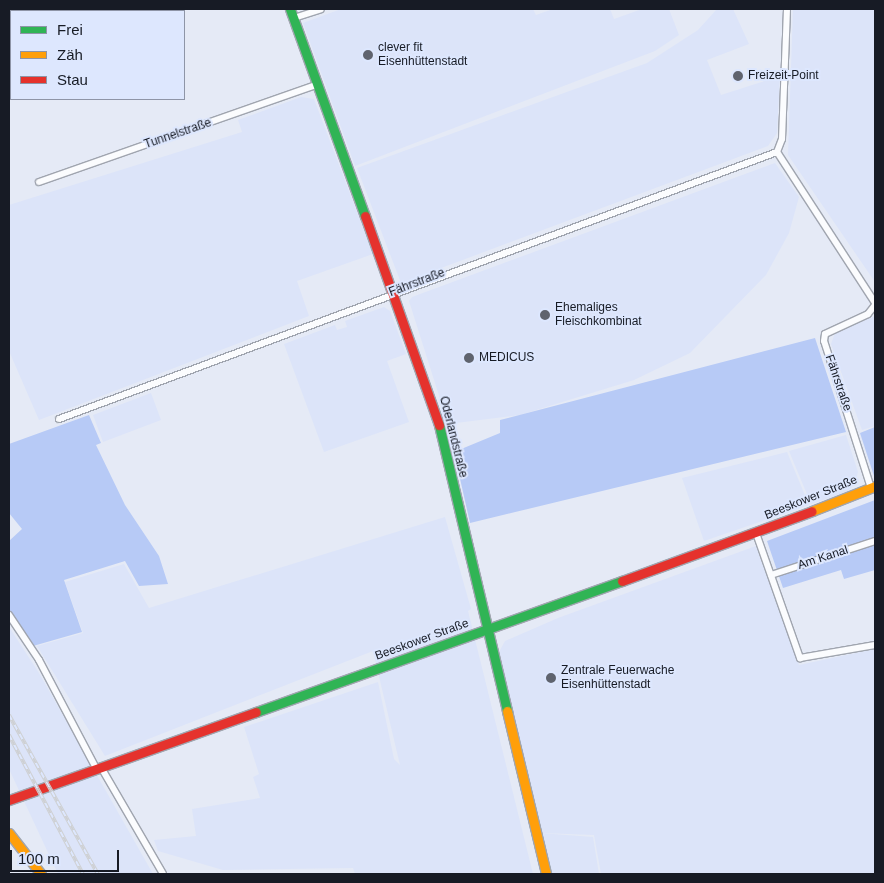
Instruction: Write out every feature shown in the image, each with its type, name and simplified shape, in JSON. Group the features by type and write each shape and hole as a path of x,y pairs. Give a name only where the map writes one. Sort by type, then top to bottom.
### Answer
{"street":[{"path":"292,12 321,9"},
{"path":"777,152 782,139 787,9"},
{"name":"Oderlandstraße","path":"292,12 316,85 435,410 485,630 546,874"},
{"name":"Tunnelstraße","path":"39,182 316,85"},
{"name":"Fährstraße","path":"59,419 393,292 777,152 875,304 868,314 825,334 824,341 873,487"},
{"name":"Beeskower Straße","path":"9,800 39,792 756,533 873,487"},
{"name":"Beeskower Straße","path":"756,533 800,658 875,645"},
{"name":"Am Kanal","path":"771,575 875,541"},
{"path":"9,614 39,660 100,769 163,874"},
{"path":"9,834 41,874"}],"shaded area":[{"path":"341,9 533,9 536,15 553,9 610,9 614,19 642,9 669,9 679,35 655,51 355,166 303,23"},
{"path":"717,9 733,9 749,44 707,60 721,95 780,76 777,133 768,146 401,283 357,168 647,63 698,30"},
{"path":"793,9 875,9 875,282 788,155"},
{"path":"301,97 314,99 373,254 297,281 309,316 39,420 9,351 9,205 242,132 238,120"},
{"path":"775,163 799,197 789,233 766,275 690,353 634,380 520,415 448,424 409,301 412,297"},
{"path":"384,307 390,311 406,354 387,361 409,422 324,452 284,344 335,325 337,330 347,327 345,321"},
{"path":"875,316 875,426 862,430 831,344 835,333"},
{"path":"815,338 846,432 470,523 454,452 500,433 500,420"},
{"path":"151,393 161,420 103,442 93,415"},
{"path":"89,415 101,443 96,445 125,505 159,556 168,584 139,586 125,561 64,580 82,632 33,646 9,609 9,541 22,529 9,513 9,444"},
{"path":"875,427 875,475 874,476 860,433"},
{"path":"846,435 858,472 855,483 847,492 811,504 789,451"},
{"path":"787,452 809,505 704,541 682,478"},
{"path":"875,500 875,570 844,579 841,570 783,588 767,541"},
{"path":"445,517 471,609 468,611 533,874 355,874 353,868 223,870 158,851 154,840 196,836 192,809 260,798 253,777 259,774 244,727 378,682 394,759 400,765 373,651 105,756 37,646 83,633 65,582 124,564 149,608"},
{"path":"756,546 799,665 875,649 875,874 601,874 594,835 542,833 499,652 505,641 558,618"},
{"path":"9,627 39,673 153,874 58,874 9,769"},
{"path":"540,833 593,837 599,874 550,874"}],"railway":[{"path":"9,715 98,874"},
{"path":"9,735 83,874"}],"traffic: fast":[{"path":"290,9 365,216"},
{"path":"439,425 507,711"},
{"path":"256,712 622,581"}],"traffic: slow":[{"path":"35,10 39,9"},
{"path":"812,511 875,486"},
{"path":"507,711 546,874"},
{"path":"9,833 41,874"}],"traffic: jam":[{"path":"365,216 439,425"},
{"path":"622,581 812,511"},
{"path":"9,800 256,712"}],"place":[{"name":"clever fit Eisenhüttenstadt","path":"368,55"},
{"name":"Freizeit-Point","path":"738,76"},
{"name":"Ehemaliges Fleischkombinat","path":"545,315"},
{"name":"MEDICUS","path":"469,358"},
{"name":"Zentrale Feuerwache Eisenhüttenstadt","path":"551,678"}]}
